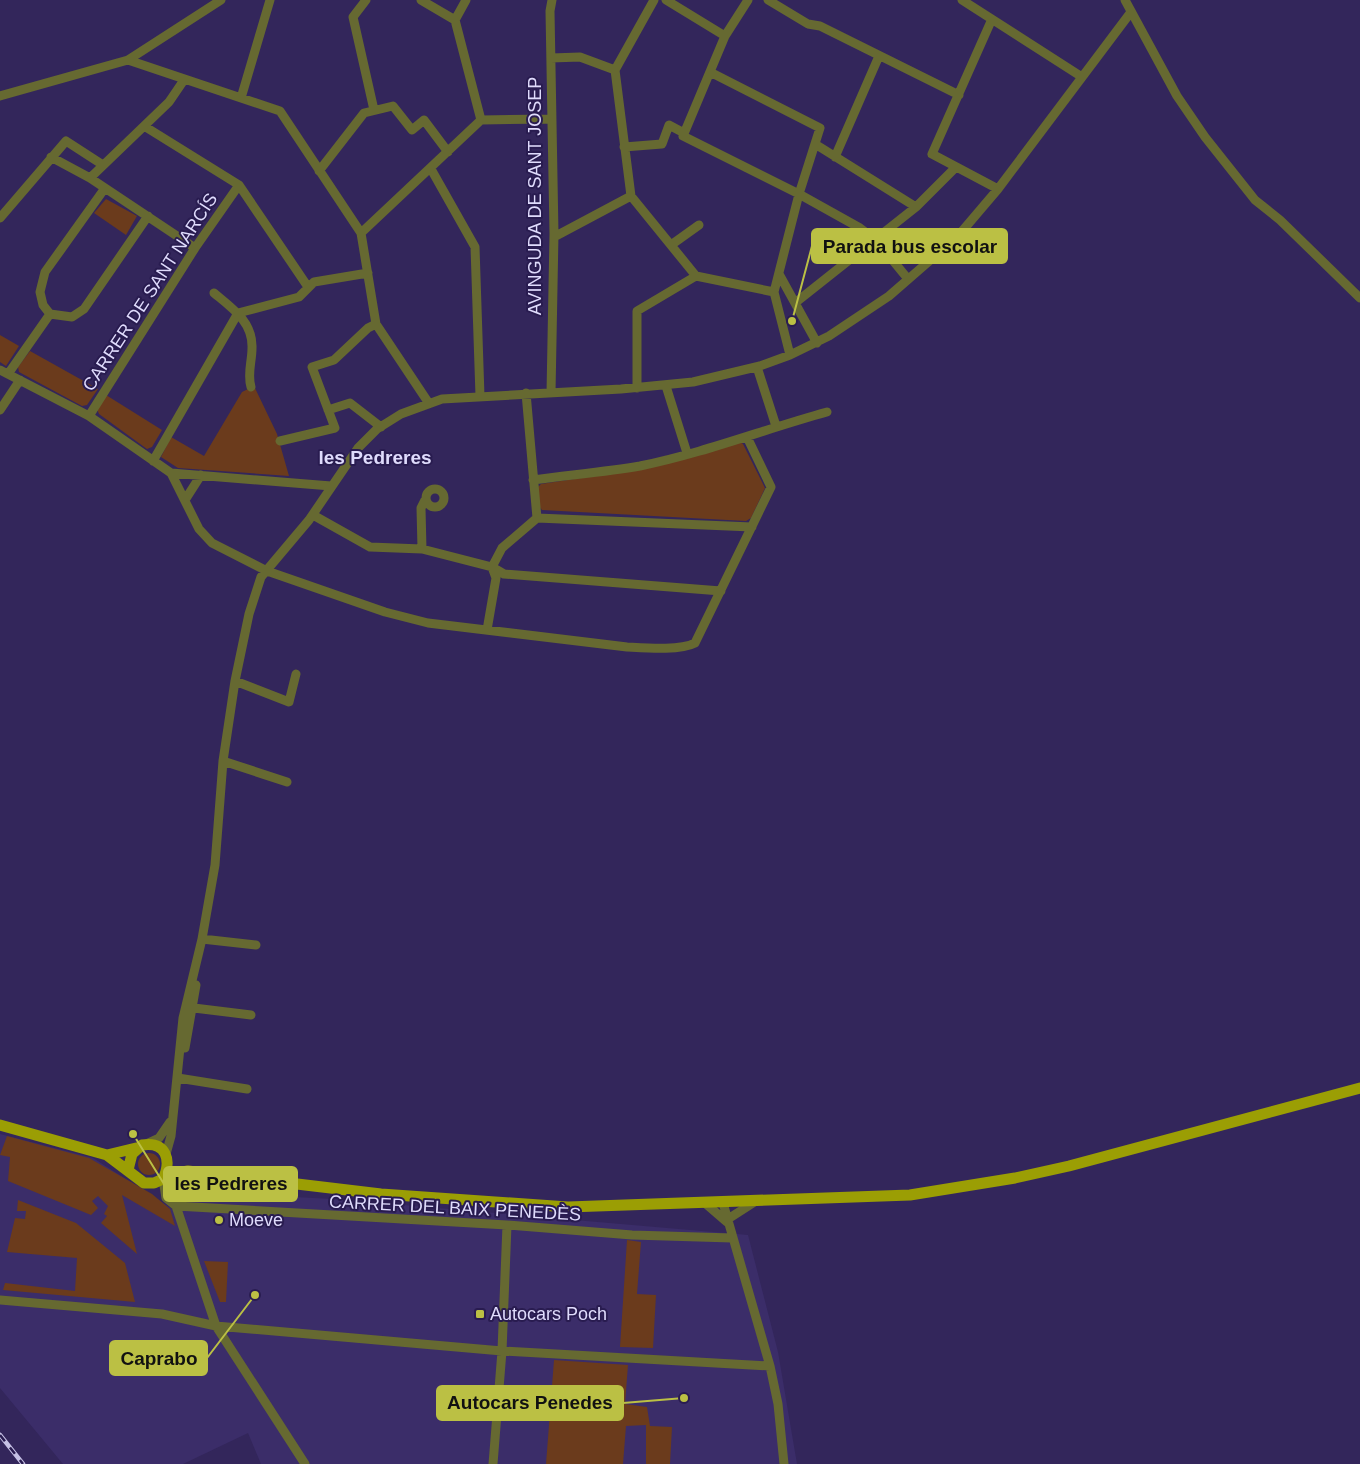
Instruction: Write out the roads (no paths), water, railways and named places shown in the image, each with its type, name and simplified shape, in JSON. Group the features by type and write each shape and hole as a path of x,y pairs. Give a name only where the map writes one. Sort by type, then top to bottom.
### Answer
{"main road":[{"path":"0,1125 107,1155 144,1183 154,1183 164,1177 188,1171 381,1194 568,1207 723,1203 910,1195 1015,1178 1069,1166 1360,1088"},
{"path":"107,1155 141,1147 157,1146 167,1157 188,1171"},
{"path":"128,1170 130,1157 141,1147"},
{"path":"164,1177 167,1157"}],"street":[{"path":"0,96 128,60 222,0"},
{"path":"241,98 270,0"},
{"path":"366,0 353,17 374,110"},
{"path":"421,0 455,20"},
{"path":"466,0 455,20 481,120"},
{"name":"AVINGUDA DE SANT JOSEP","path":"551,393 554,237 551,118 552,0"},
{"path":"654,0 615,70 631,196 696,276 774,292"},
{"path":"666,0 725,36"},
{"path":"683,135 725,36 748,0"},
{"path":"768,0 808,24 820,26 959,95"},
{"path":"962,0 1082,76"},
{"path":"1125,0 1153,48 1177,96 1205,137 1255,200 1280,220 1360,298"},
{"path":"178,1078 194,1008 202,939 215,865 223,762 234,681 256,588 261,577 268,571 313,515 358,448 381,427 401,414 428,402 480,396 666,386 718,378 790,355 817,342 868,311 908,280 958,236 998,189 1131,12"},
{"path":"992,19 932,154 998,189"},
{"path":"835,157 879,56"},
{"path":"551,58 580,57 615,70"},
{"path":"128,60 280,111 361,233 376,324 428,402"},
{"path":"710,72 820,128 799,194 774,292 790,355"},
{"path":"90,178 169,102 184,80"},
{"path":"319,171 364,113 393,106 412,130 424,120 448,152"},
{"path":"361,233 481,120 551,118"},
{"path":"624,147 662,144 669,125 683,135 799,194 860,228 876,240 908,280"},
{"path":"144,126 239,186 308,287"},
{"path":"0,218 66,141 103,165"},
{"path":"815,144 916,207"},
{"path":"52,156 90,178 195,248"},
{"path":"795,303 916,207 956,167"},
{"path":"431,169 475,248 480,396"},
{"name":"CARRER DE SANT NARCÍS","path":"89,416 195,248 239,186"},
{"path":"105,188 45,272 40,292 43,305 50,314 72,317 84,309 148,216"},
{"path":"554,237 631,196"},
{"path":"671,245 699,225"},
{"path":"153,461 238,313 299,297 314,282 368,273"},
{"path":"779,274 817,342"},
{"path":"637,388 637,310 696,276"},
{"path":"214,293 244,319 252,346 248,377 251,387"},
{"path":"50,314 4,372 89,416 171,473 199,529 212,543 268,571 385,612 428,622 642,648 689,646 695,643 771,487 746,438"},
{"path":"280,441 335,428 312,367 334,360 368,328 376,324"},
{"path":"757,367 776,426"},
{"path":"0,410 20,380"},
{"path":"666,386 687,453"},
{"path":"526,393 537,518"},
{"path":"328,410 350,403 381,427"},
{"path":"534,480 640,466 746,438 776,426 827,412"},
{"path":"171,473 332,486"},
{"path":"185,500 201,475"},
{"path":"422,549 425,505"},
{"path":"313,515 370,547 422,549 492,567 504,574 720,592"},
{"path":"487,630 496,578 492,567 502,548 537,518 752,528"},
{"path":"234,681 289,702 296,674"},
{"path":"223,762 287,782"},
{"path":"202,939 256,945"},
{"path":"167,1157 178,1078 183,1018 202,939"},
{"path":"194,1008 251,1015"},
{"path":"178,1078 248,1089"},
{"path":"141,1147 162,1134 173,1114"},
{"path":"164,1177 166,1198 176,1206 216,1326 305,1464"},
{"path":"144,1183 166,1194"},
{"path":"728,1222 756,1201"},
{"path":"705,1203 728,1222"},
{"path":"723,1203 770,1366 778,1404 784,1464"},
{"name":"CARRER DEL BAIX PENEDÈS","path":"176,1206 507,1226 632,1236 732,1238"},
{"path":"493,1464 502,1351 507,1226"},
{"path":"0,1300 162,1314 216,1326 502,1351 770,1366"}],"railway":[{"path":"0,1435 23,1464"}],"place":[{"name":"Parada bus escolar","path":"792,321"},
{"name":"les Pedreres","path":"133,1134"},
{"name":"Moeve","path":"219,1220"},
{"name":"Caprabo","path":"255,1295"},
{"name":"Autocars Poch","path":"480,1314"},
{"name":"Autocars Penedes","path":"684,1398"}],"district":[{"name":"les Pedreres","path":"375,457"}]}
